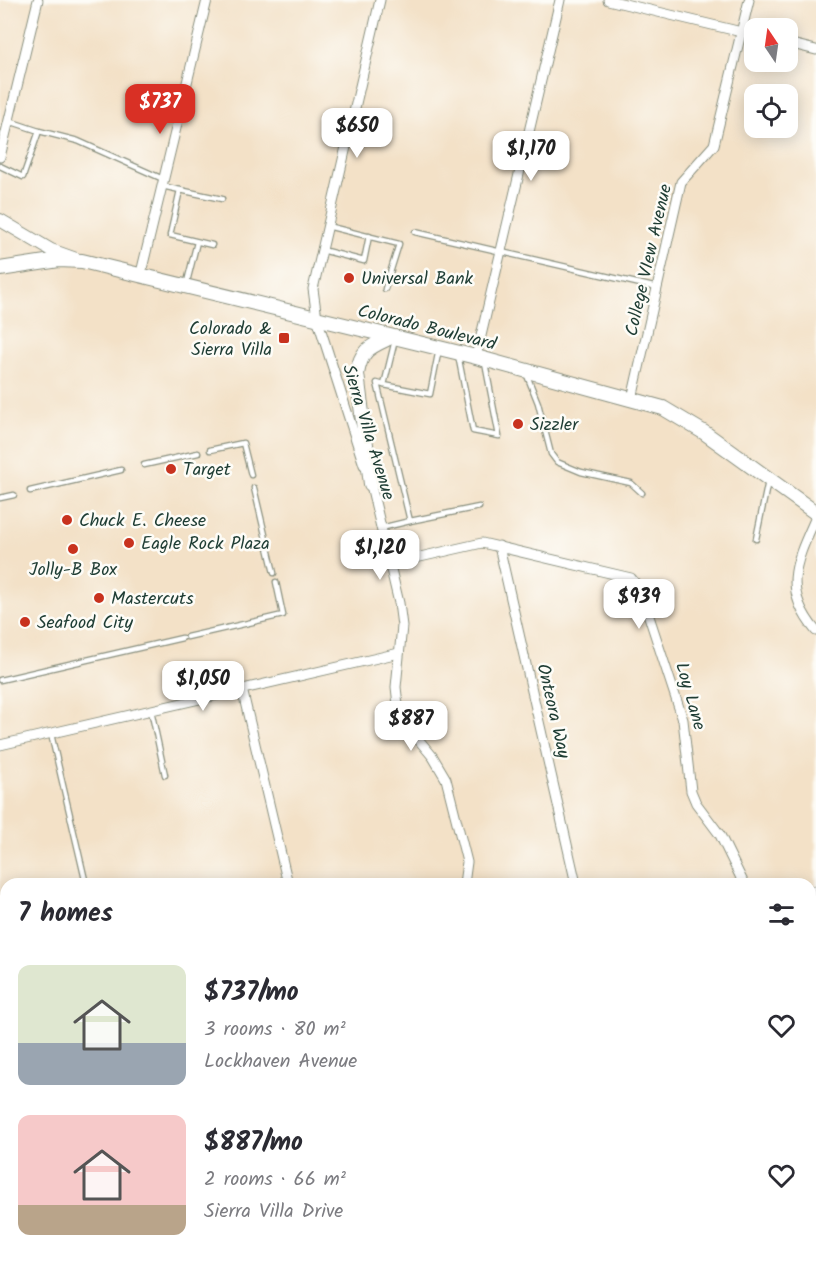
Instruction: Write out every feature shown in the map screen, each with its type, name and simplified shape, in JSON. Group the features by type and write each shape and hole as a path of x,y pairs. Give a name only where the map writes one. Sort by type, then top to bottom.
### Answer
{"main road":[{"path":"0,220 51,250 82,261"},
{"name":"Colorado Boulevard","path":"0,269 59,260 82,261 140,277 440,348 663,408 769,479 816,515"},
{"path":"370,484 357,374 360,357 371,346 393,337"}],"street":[{"path":"0,157 38,0"},
{"path":"140,277 207,0"},
{"name":"Sierra Villa Avenue","path":"380,0 313,289 317,318 370,484 399,603 402,626 396,687 398,705 403,721 433,758 446,779 467,862 465,878"},
{"path":"480,359 501,252 560,0"},
{"path":"608,0 744,33"},
{"name":"College VIew Avenue","path":"632,399 681,182 714,145 749,0"},
{"path":"798,46 816,50"},
{"path":"816,515 796,566 794,586 797,602 816,631"},
{"name":"Loy Lane","path":"389,564 482,543 624,575 636,583 683,720 691,791 696,803 720,835 741,878"},
{"name":"Onteora Way","path":"499,546 575,878"},
{"path":"0,745 399,653"},
{"path":"242,689 287,878"}],"lane":[{"path":"9,121 78,141 180,190 222,199"},
{"path":"0,166 23,177 39,131"},
{"path":"180,190 170,235 212,245"},
{"path":"327,226 399,244 385,289"},
{"path":"415,232 658,288"},
{"path":"322,250 364,261 369,236"},
{"path":"186,288 197,242"},
{"path":"384,385 393,337"},
{"path":"410,521 377,383 430,394 440,348"},
{"path":"457,353 473,430 499,436 480,359"},
{"path":"525,371 538,403 551,454 557,462 581,472 631,483 642,493"},
{"path":"246,436 243,443 251,475"},
{"path":"210,450 243,443"},
{"path":"144,465 198,453"},
{"path":"30,491 121,470"},
{"path":"756,539 769,479"},
{"path":"254,488 274,573"},
{"path":"0,498 14,495"},
{"path":"381,528 479,507"},
{"path":"0,680 283,615 276,582"},
{"path":"151,710 165,775"},
{"path":"51,734 85,878"}],"place":[{"name":"Universal Bank","path":"349,278"},
{"name":"Colorado & Sierra Villa","path":"284,338"},
{"name":"Sizzler","path":"518,424"},
{"name":"Target","path":"171,469"},
{"name":"Chuck E. Cheese","path":"67,520"},
{"name":"Eagle Rock Plaza","path":"129,543"},
{"name":"Jolly-B Box","path":"73,549"},
{"name":"Mastercuts","path":"99,598"},
{"name":"Seafood City","path":"25,622"}]}
